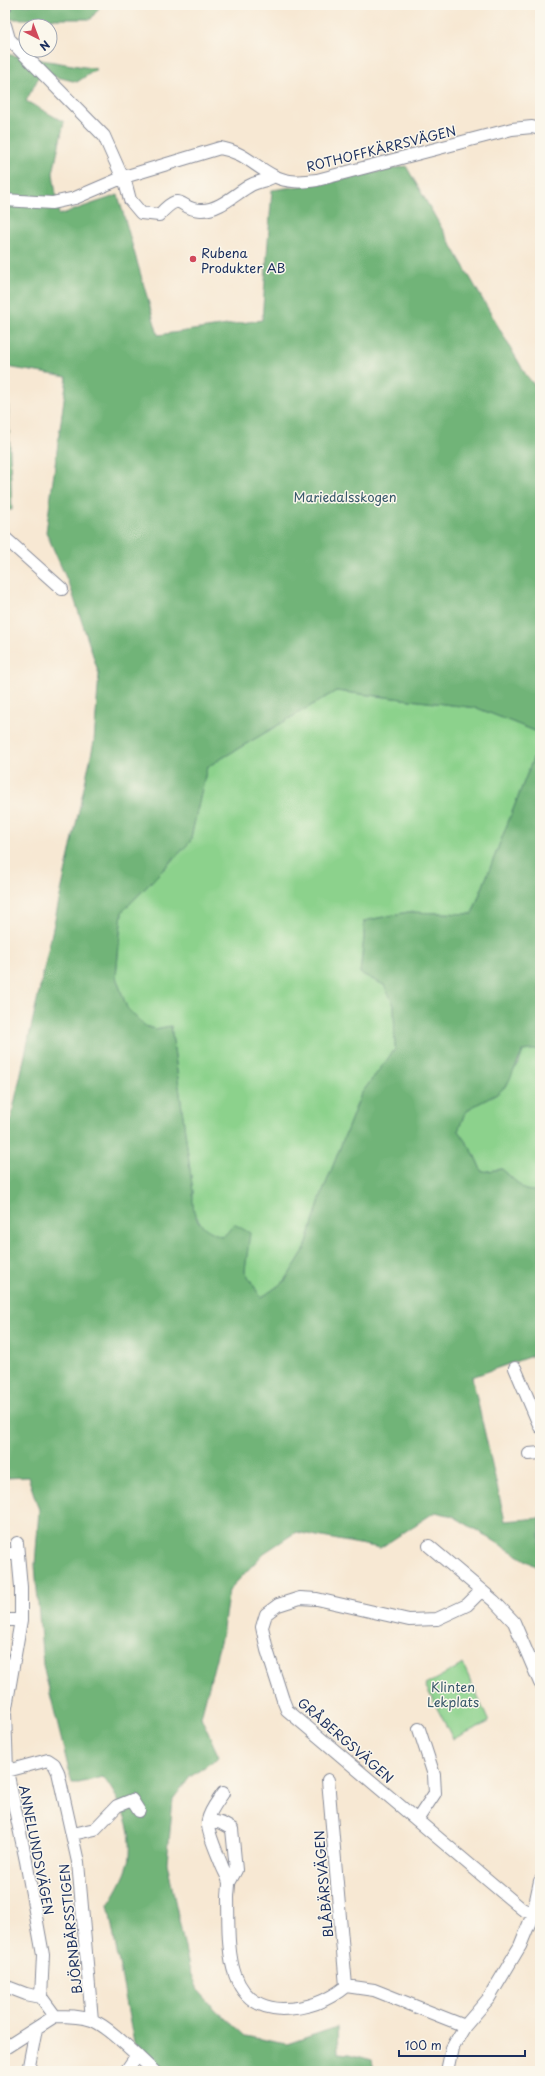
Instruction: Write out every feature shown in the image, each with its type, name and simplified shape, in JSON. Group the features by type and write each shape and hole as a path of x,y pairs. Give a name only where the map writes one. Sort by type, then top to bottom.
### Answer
{"street":[{"path":"5,25 9,39 104,136 120,172 124,177 130,200 141,213 159,215 170,203 178,202 195,210 203,211 212,208 253,184 274,176"},
{"name":"ROTHOFFKÄRRSVÄGEN","path":"5,200 52,203 75,198 124,177 220,148 234,150 274,176 297,182 317,180 512,129 532,127 540,129"},
{"path":"5,538 62,589"},
{"path":"514,1368 540,1427"},
{"path":"429,1546 494,1601 514,1622 540,1683"},
{"name":"ANNELUNDSVÄGEN","path":"5,1554 17,1549 21,1586 21,1620 5,1713 7,1771 26,1861 43,1955 41,1997"},
{"name":"GRÅBERGSVÄGEN","path":"481,1591 466,1605 437,1619 409,1620 317,1599 300,1598 278,1605 266,1614 262,1627 267,1650 287,1710 522,1909 533,1914"},
{"path":"5,1620 21,1620"},
{"path":"417,1820 435,1793 434,1776 419,1729"},
{"name":"BJÖRNBÄRSSTIGEN","path":"7,1771 48,1760 54,1764 58,1772 78,1862 92,2020"},
{"name":"BLÅBÄRSVÄGEN","path":"328,1780 346,1986"},
{"path":"224,1793 208,1820 210,1833 229,1882 229,1940 233,1964 240,1987 256,2003 272,2008 296,2009 317,2005 334,1996 346,1986 374,1990 465,2026"},
{"path":"73,1834 94,1829 117,1806 132,1800 138,1811"},
{"path":"208,1820 221,1823 232,1829 236,1870 229,1882"},
{"path":"447,2071 452,2048 465,2026 489,1998 520,1946 533,1914 540,1881"},
{"path":"5,1986 26,1994 41,1997 55,2016"},
{"path":"5,2048 55,2016 75,2016 92,2020 102,2026 154,2071"},
{"path":"28,2071 36,2029"},
{"path":"126,2071 137,2055"}],"green space":[{"path":"5,5 101,5 91,19 5,19"},
{"name":"Mariedalsskogen","path":"5,54 18,56 18,58 30,58 97,69 77,82 41,73 26,101 64,122 53,173 59,215 118,195 158,335 262,320 272,190 335,181 406,166 526,375 540,392 540,733 477,708 336,691 207,767 190,842 122,912 116,977 127,1008 145,1026 155,1029 171,1026 195,1215 201,1225 221,1236 226,1234 234,1224 250,1233 245,1271 261,1298 285,1281 305,1249 320,1199 361,1094 395,1049 394,1005 384,985 360,973 364,938 364,921 408,912 472,914 540,741 540,1050 523,1051 507,1085 497,1094 470,1108 464,1115 458,1131 473,1152 482,1172 502,1169 525,1190 540,1192 540,1353 472,1377 505,1521 540,1518 540,1572 537,1567 453,1516 435,1512 380,1548 296,1532 264,1553 229,1590 222,1635 201,1717 219,1757 190,1777 173,1799 167,1863 189,1967 198,1990 216,2010 245,2036 287,2044 337,2027 338,2053 350,2054 372,2060 374,2071 162,2071 134,2043 108,1905 122,1881 128,1867 130,1844 127,1823 115,1794 103,1777 79,1783 72,1783 43,1665 35,1565 39,1510 28,1477 5,1478 5,1135 10,1123 94,742 99,674 71,589 46,532 67,377 7,367 12,510 5,510"},
{"path":"336,691 477,708 540,733 540,741 472,914 408,912 364,921 364,938 360,973 384,985 394,1005 395,1049 361,1094 320,1199 305,1249 285,1281 261,1298 245,1271 249,1233 221,1236 204,1229 192,1209 193,1192 171,1026 155,1029 145,1026 127,1009 116,977 122,912 190,842 207,767"},
{"path":"540,1050 540,1192 525,1190 502,1169 482,1172 473,1152 458,1131 464,1115 470,1108 497,1094 519,1063 523,1051"},
{"name":"Klinten Lekplats","path":"463,1664 489,1722 453,1739 425,1685"}],"place":[{"name":"Rubena Produkter AB","path":"193,259"}]}
